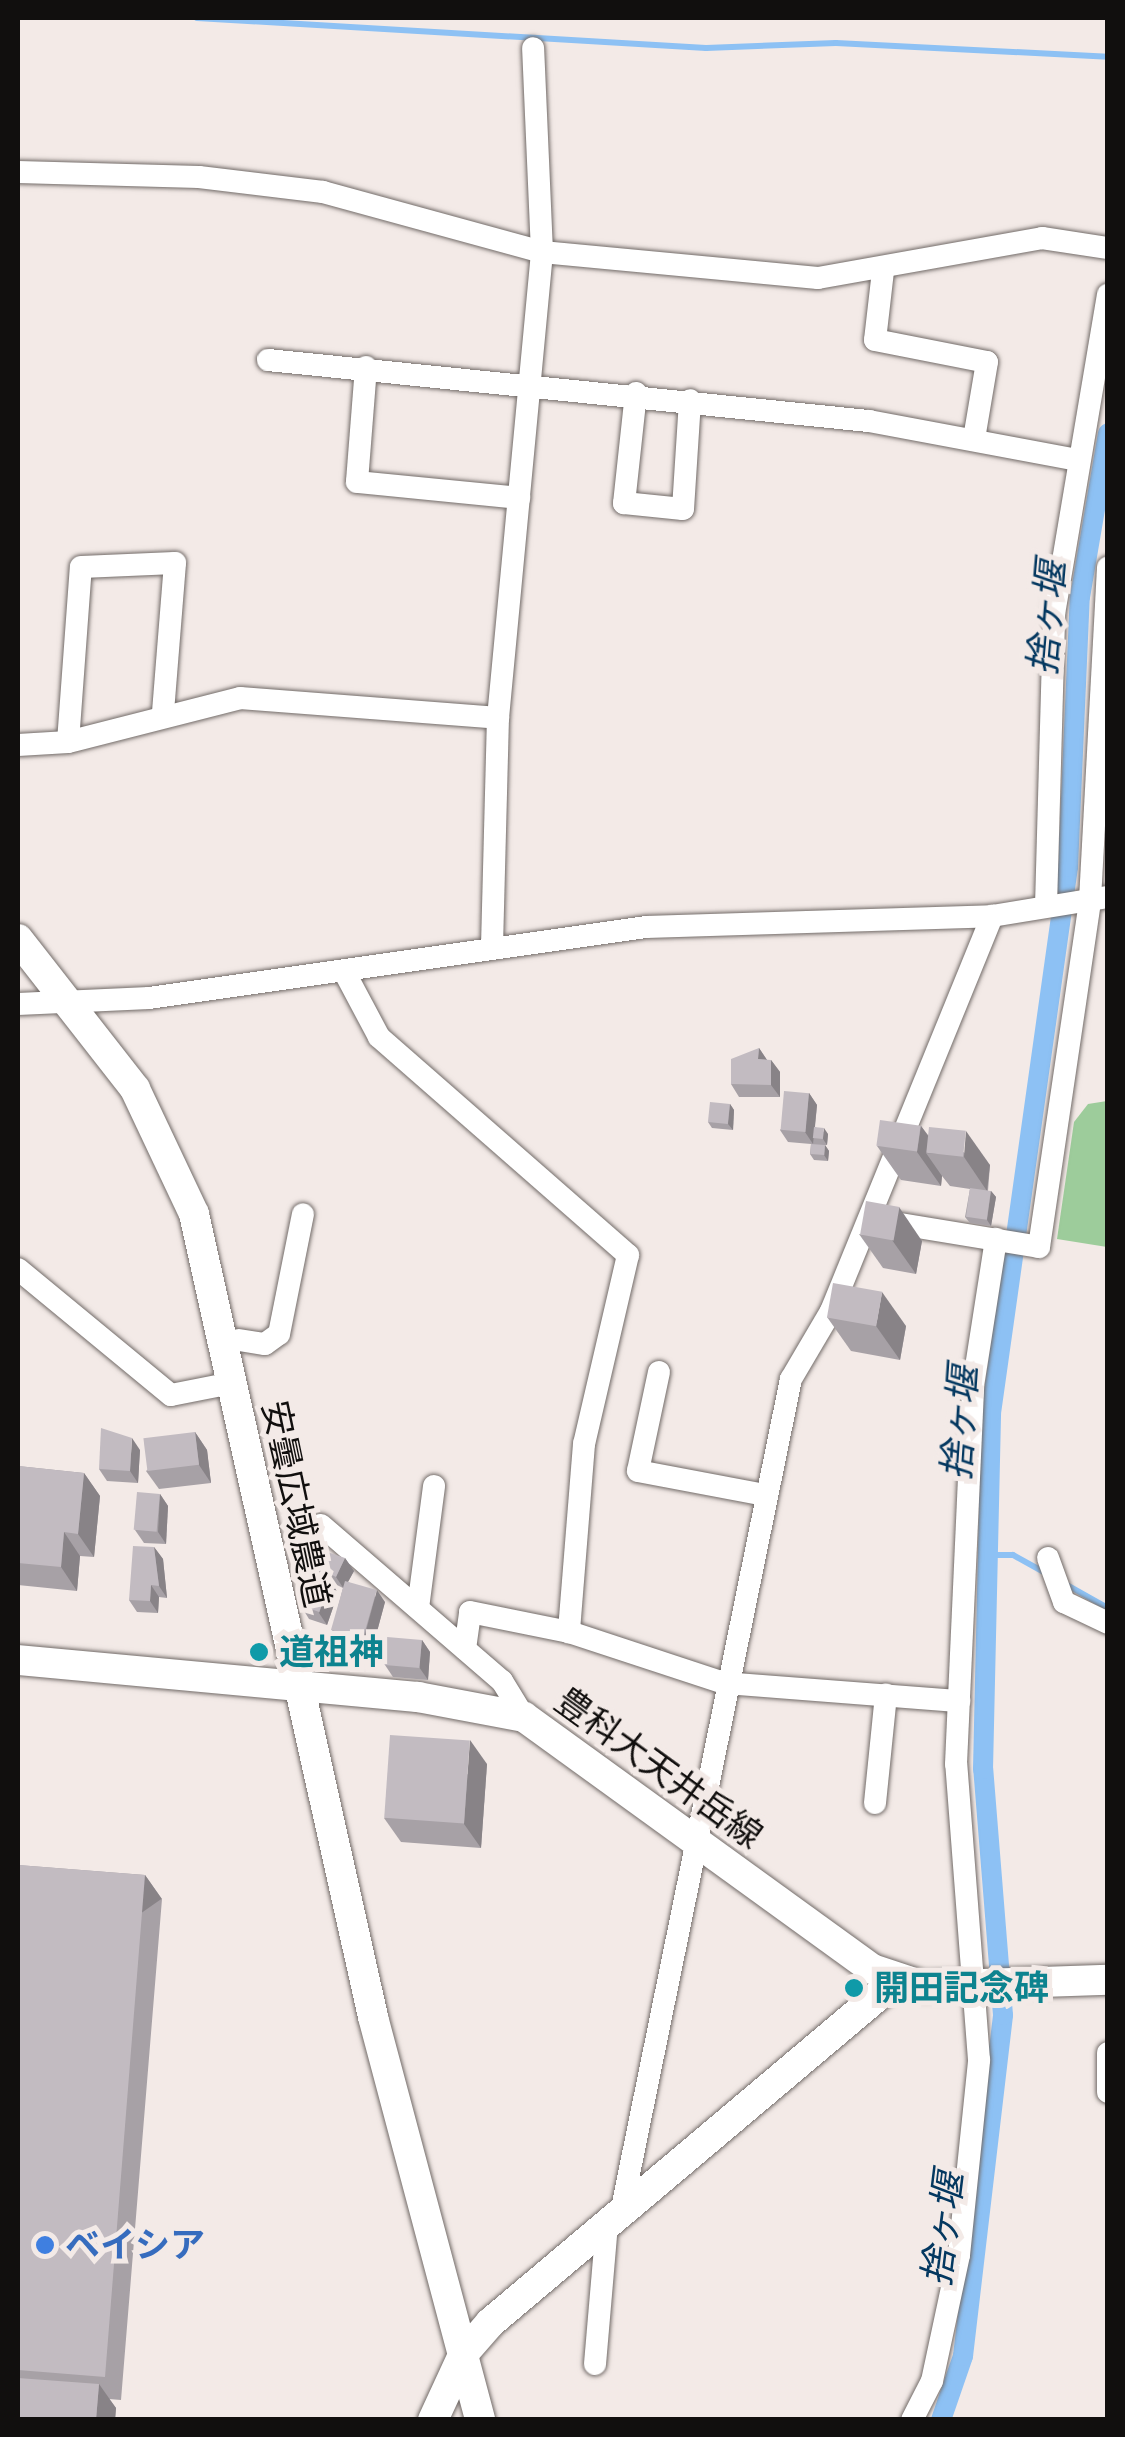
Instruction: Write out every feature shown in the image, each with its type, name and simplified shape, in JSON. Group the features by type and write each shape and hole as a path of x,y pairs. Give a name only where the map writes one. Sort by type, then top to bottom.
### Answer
{"street":[{"path":"492,946 498,718 542,252 534,48"},
{"path":"18,172 199,176 324,192 542,252 818,278 883,271 1042,238 1108,248"},
{"path":"883,271 875,340 986,362 974,439"},
{"path":"1048,906 1054,614 1077,460 1108,295"},
{"path":"268,360 636,393 974,439 1077,460"},
{"path":"366,366 357,482 518,498"},
{"path":"636,393 624,503 683,509 690,400"},
{"path":"68,742 81,567 175,563 163,712"},
{"path":"868,1219 1032,1246 1092,900 1108,567"},
{"path":"18,746 68,742 163,712 240,698 498,718"},
{"path":"18,1004 344,974 492,946 646,927 992,916 1092,900"},
{"path":"595,2364 614,2219 691,1836 790,1379 831,1311 992,916"},
{"name":"安曇広域農道","path":"18,939 70,1002 168,1151 194,1214 298,1689 480,2420"},
{"path":"344,974 379,1036 628,1256 584,1444 570,1632"},
{"path":"239,1340 266,1344 279,1334 303,1214"},
{"path":"912,2420 932,2381 959,2255 990,1983 960,1701 973,1386 996,1240"},
{"path":"23,1284 172,1395 232,1384"},
{"path":"659,1372 638,1472 764,1496"},
{"path":"418,1608 434,1486"},
{"path":"322,1526 465,1649 524,1716"},
{"path":"1048,1558 1064,1602 1108,1622"},
{"path":"465,1649 470,1612 570,1632 724,1683 960,1701"},
{"name":"豊科大天井岳線","path":"18,1660 524,1716 853,1957 898,1979 990,1983 1108,1980"},
{"path":"876,1803 886,1695"},
{"path":"433,2420 464,2353 614,2219 898,1979"},
{"path":"1108,2053 1108,2092"}],"green space":[{"path":"1107,1101 1107,1247 1057,1239 1074,1122 1088,1104"}],"building":[{"path":"759,1048 758,1059 771,1060 771,1085 731,1084 731,1059"},
{"path":"784,1091 809,1093 806,1132 781,1130"},
{"path":"710,1102 730,1104 728,1124 708,1122"},
{"path":"880,1120 921,1126 917,1151 876,1146"},
{"path":"814,1127 824,1128 823,1139 813,1138"},
{"path":"929,1127 966,1131 963,1157 926,1153"},
{"path":"811,1144 825,1145 824,1155 810,1154"},
{"path":"970,1188 991,1191 987,1220 966,1217"},
{"path":"866,1201 899,1207 894,1240 860,1234"},
{"path":"833,1283 882,1292 876,1326 827,1317"},
{"path":"101,1428 132,1438 130,1471 99,1469"},
{"path":"195,1432 199,1465 147,1471 143,1438"},
{"path":"18,1466 84,1473 78,1534 64,1532 61,1567 18,1563"},
{"path":"137,1492 160,1494 157,1532 134,1530"},
{"path":"307,1545 345,1558 336,1577 316,1567 311,1578 295,1571"},
{"path":"133,1546 154,1547 159,1586 151,1585 150,1601 129,1600"},
{"path":"313,1575 330,1581 319,1612 302,1606"},
{"path":"345,1581 377,1590 363,1639 331,1630"},
{"path":"387,1637 422,1640 419,1668 385,1665"},
{"path":"390,1735 470,1741 464,1823 384,1818"},
{"path":"18,1865 145,1875 105,2377 18,2370"},
{"path":"18,2378 99,2384 96,2420 18,2420"}],"waterway":[{"path":"197,18 706,48 836,43 1108,57"},
{"name":"捨ヶ堰","path":"941,2420 963,2356 1003,2015 983,1769 991,1413 1068,867 1080,597 1108,433"},
{"path":"988,1555 1013,1555 1047,1574"},
{"path":"1067,1585 1108,1608"}],"place":[{"name":"道祖神","path":"259,1652"},
{"name":"開田記念碑","path":"854,1988"},
{"name":"ベイシア","path":"45,2245"}]}
